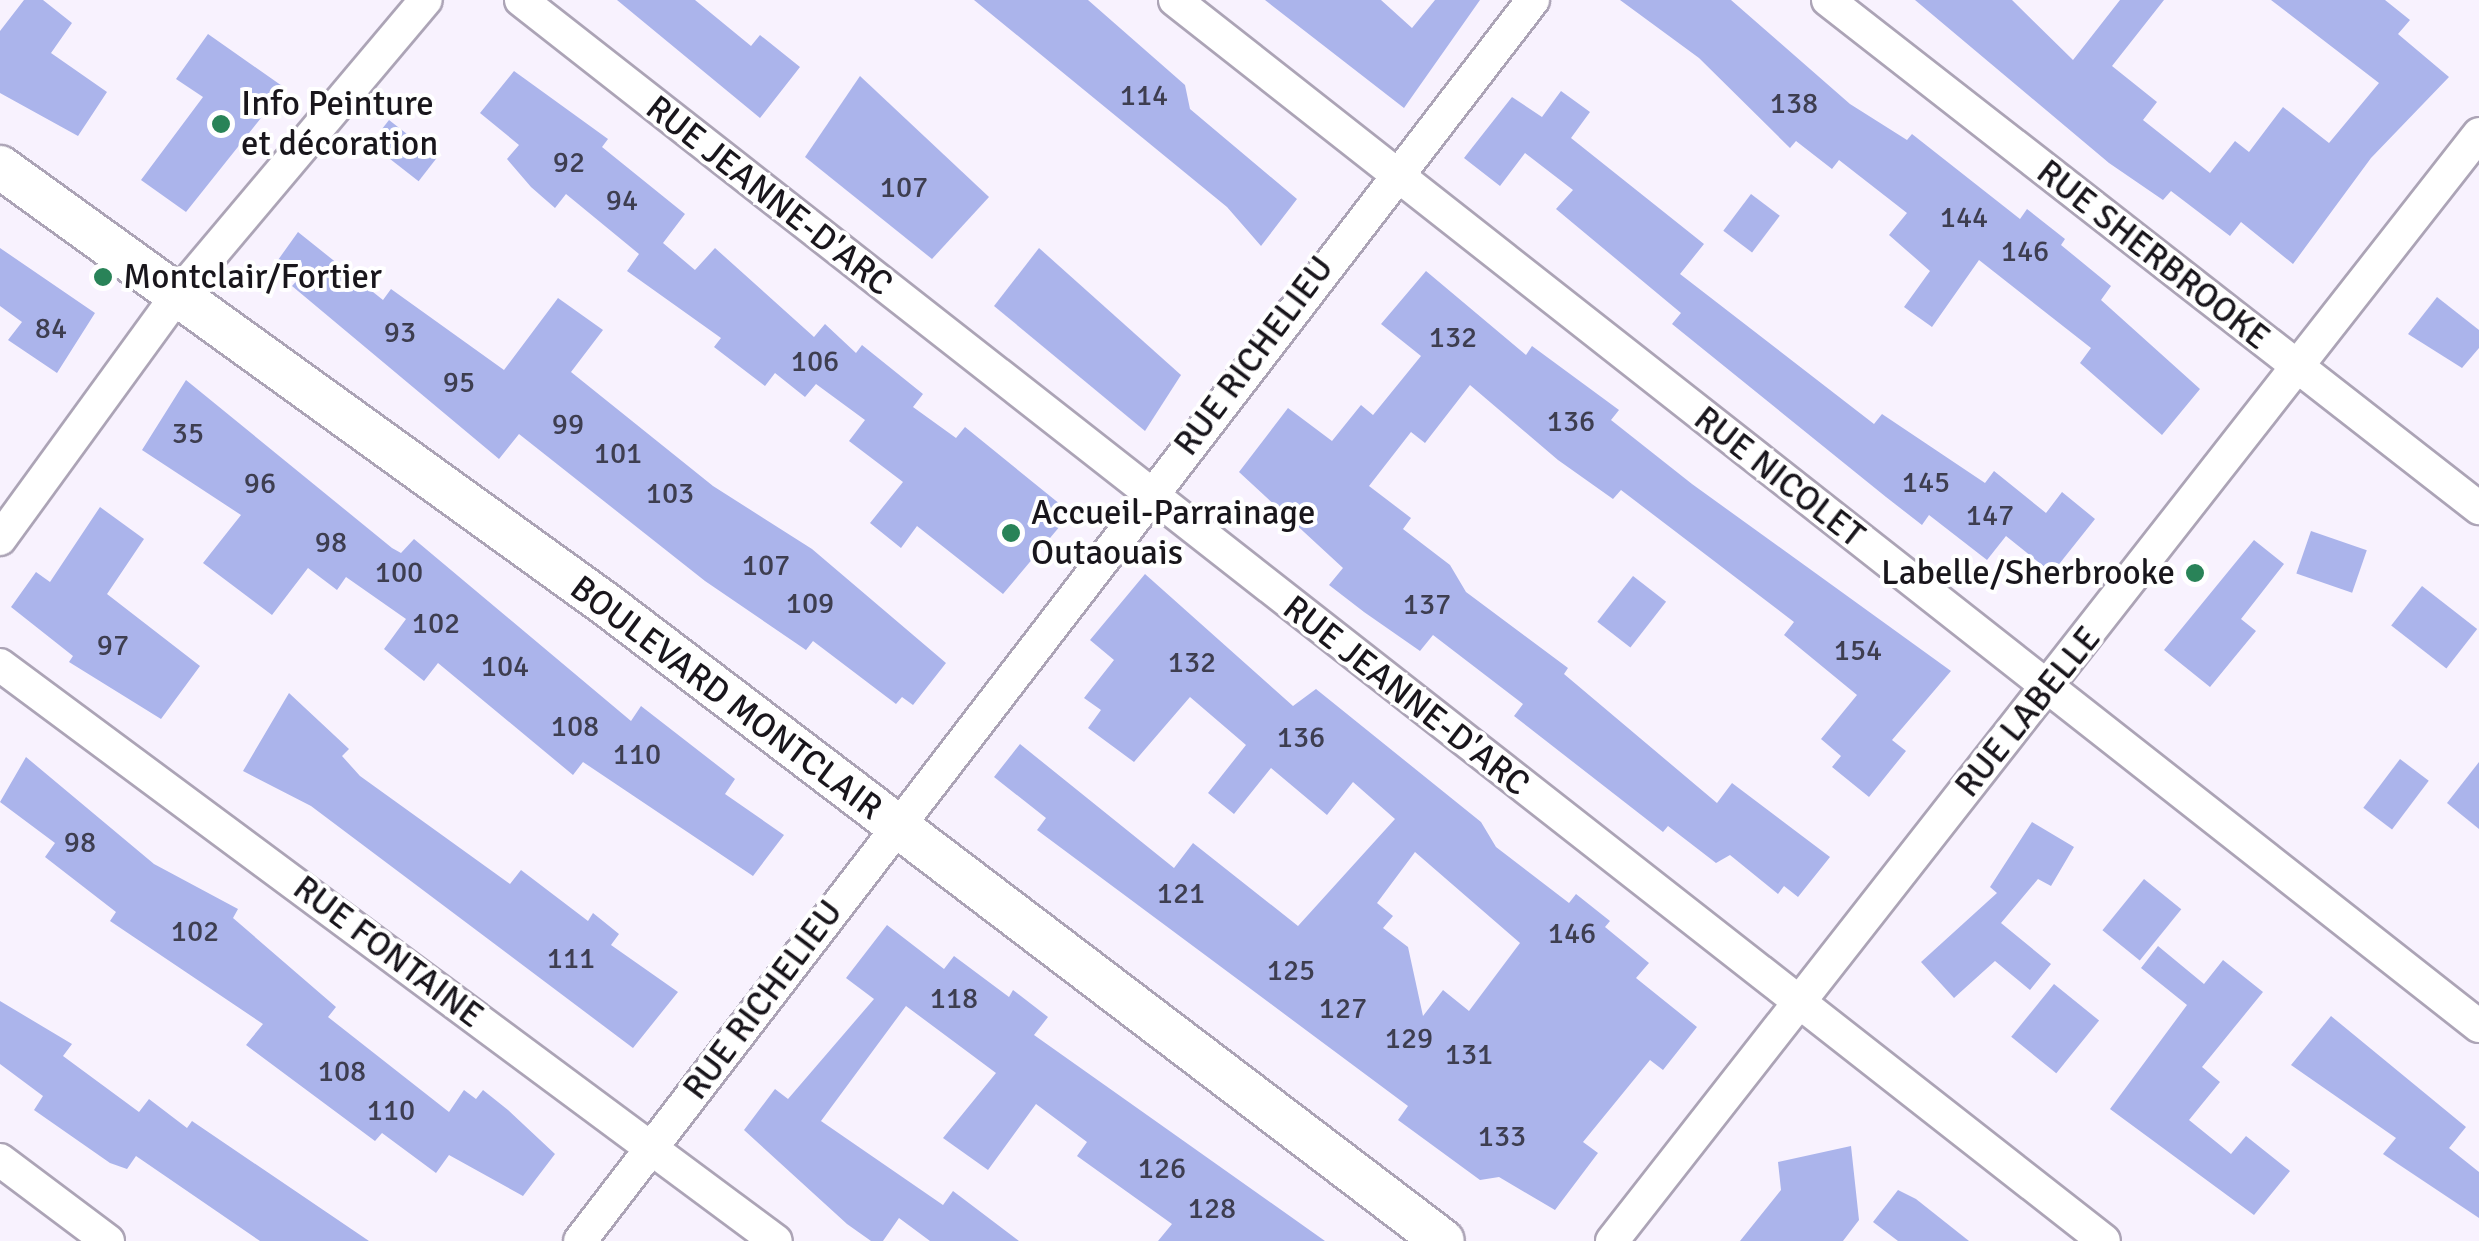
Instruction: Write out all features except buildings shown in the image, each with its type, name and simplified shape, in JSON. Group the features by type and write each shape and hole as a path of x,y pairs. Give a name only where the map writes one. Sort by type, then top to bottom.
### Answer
{"street":[{"path":"0,539 179,294 426,0"},
{"name":"RUE JEANNE-D'ARC","path":"521,0 2104,1241"},
{"name":"RUE NICOLET","path":"1175,0 2479,1026"},
{"name":"RUE RICHELIEU","path":"580,1241 1394,174 1533,0"},
{"name":"RUE SHERBROOKE","path":"1828,0 2479,508"},
{"name":"RUE LABELLE","path":"1612,1241 2479,134"},
{"name":"BOULEVARD MONTCLAIR","path":"0,167 179,294 894,826 1442,1241"},
{"name":"RUE FONTAINE","path":"0,665 776,1241"},
{"path":"0,1160 108,1241"}],"place":[{"name":"Info Peinture et décoration","path":"221,124"},
{"name":"Montclair/Fortier","path":"103,277"},
{"name":"Accueil-Parrainage Outaouais","path":"1011,533"},
{"name":"Labelle/Sherbrooke","path":"2195,573"}]}
